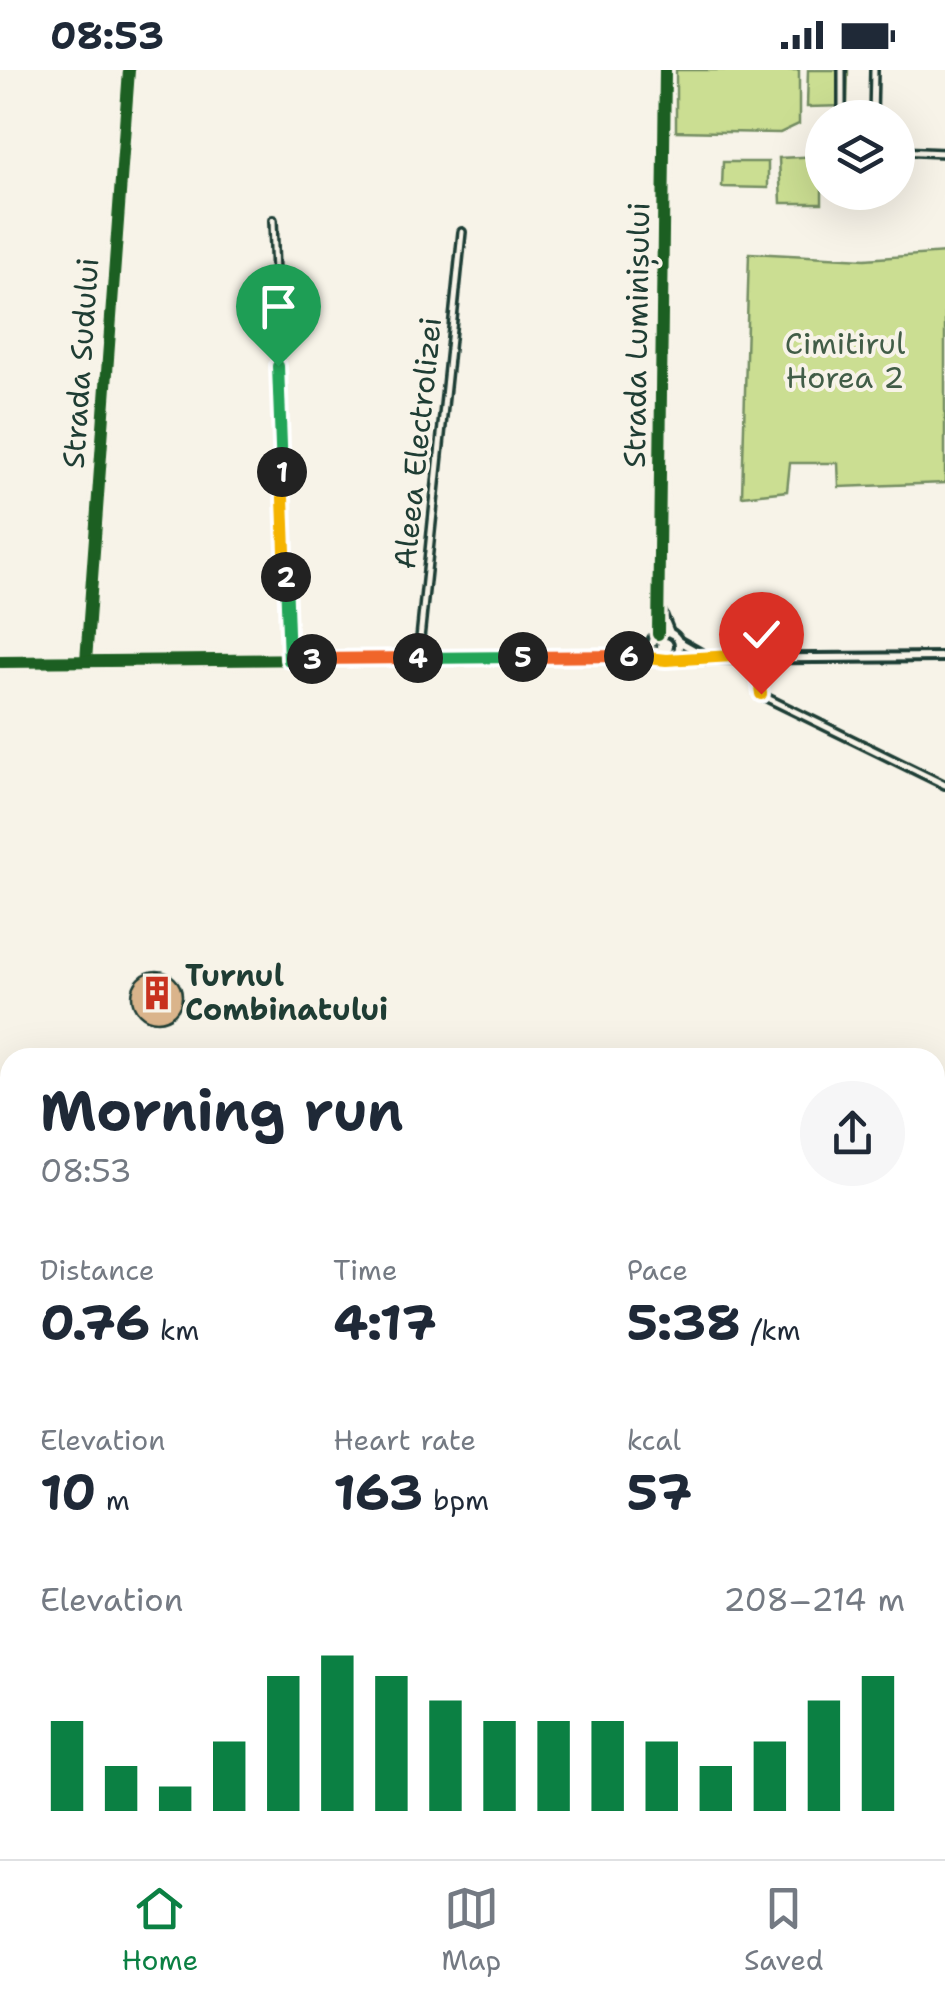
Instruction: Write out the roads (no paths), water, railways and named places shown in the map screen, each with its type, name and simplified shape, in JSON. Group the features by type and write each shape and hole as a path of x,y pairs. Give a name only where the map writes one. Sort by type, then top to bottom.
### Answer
{"street":[{"name":"Strada Sudului","path":"86,661 129,70"},
{"name":"Strada Luminișului","path":"658,634 665,70"},
{"path":"842,70 842,100"},
{"path":"873,100 874,70"},
{"path":"915,152 945,153"},
{"path":"273,220 289,660"},
{"name":"Aleea Electrolizei","path":"418,658 462,232"},
{"name":"Strada Luminișului","path":"659,600 674,637"},
{"path":"630,656 652,644 658,634 674,637 704,656"},
{"path":"670,659 677,653 674,637"},
{"path":"652,644 656,656"},
{"path":"0,662 630,656 670,659 945,653"},
{"path":"756,656 761,694 945,786"}],"place":[{"name":"Turnul Combinatului","path":"157,993"}],"park label":[{"name":"Cimitirul Horea 2","path":"845,361"}]}
